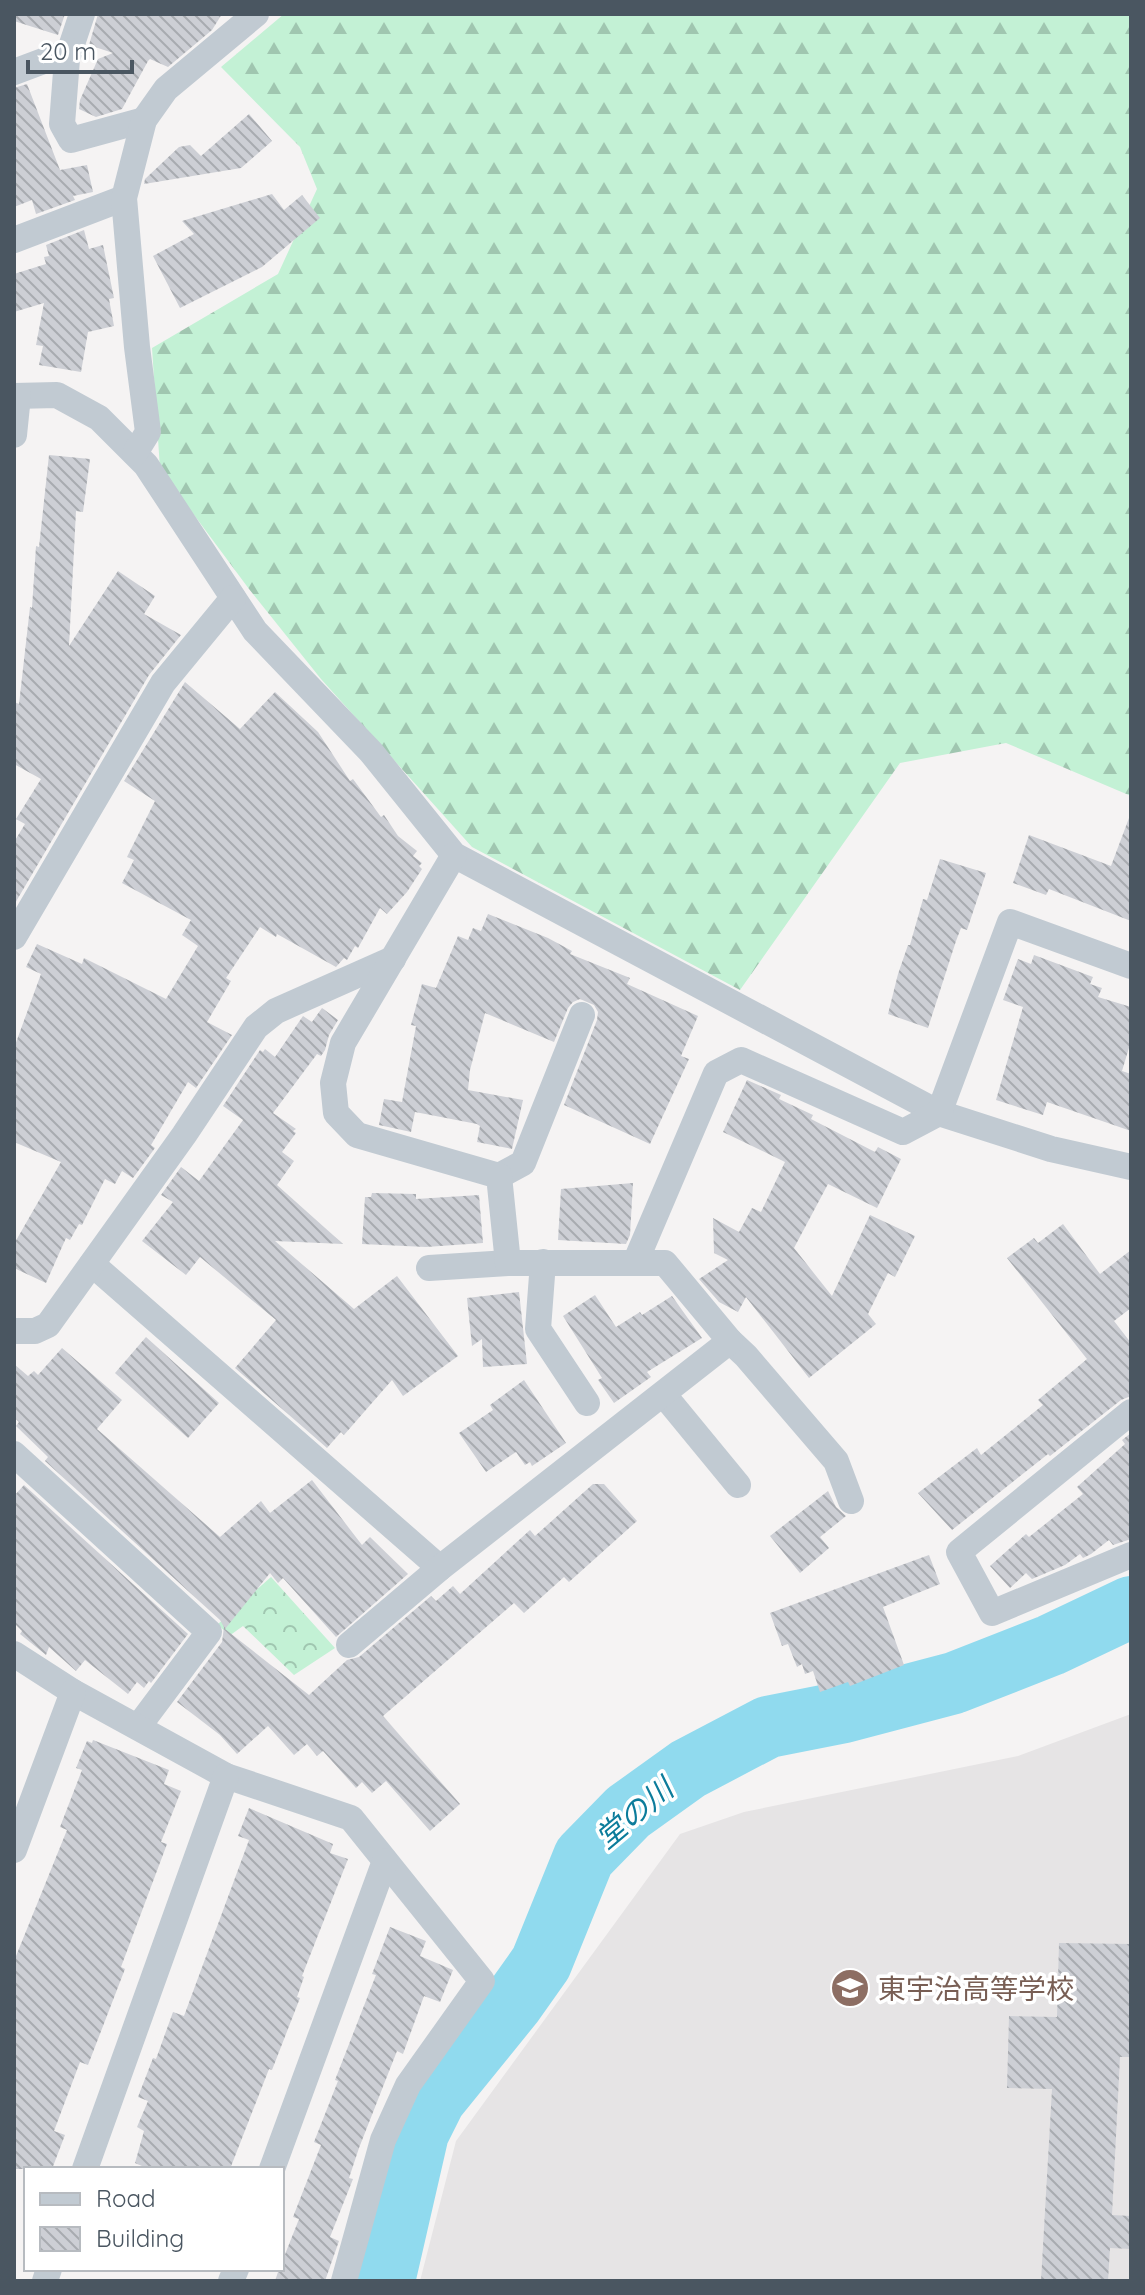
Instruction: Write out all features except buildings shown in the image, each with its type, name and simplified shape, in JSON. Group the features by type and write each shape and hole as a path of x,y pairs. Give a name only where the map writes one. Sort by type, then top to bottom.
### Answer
{"street":[{"path":"82,14 70,51 62,124 71,140 144,120"},
{"path":"135,453 148,432 124,198 144,120 166,89 256,14"},
{"path":"14,72 70,51"},
{"path":"14,240 124,198"},
{"path":"14,435 16,396 57,395 99,418 146,465 255,631 371,752 454,855 939,1113 1051,1149 1131,1167"},
{"path":"14,937 163,683 233,598"},
{"path":"454,855 343,1043 333,1083 336,1113 357,1135 499,1176 523,1163 582,1015"},
{"path":"635,1263 716,1073 741,1060 903,1132 939,1113 1010,922 1131,966"},
{"path":"14,1331 35,1331 48,1325 256,1027 276,1011 393,959"},
{"path":"499,1176 508,1263"},
{"path":"543,1262 538,1329 587,1403"},
{"path":"429,1268 543,1262 665,1263 836,1461 851,1501"},
{"path":"92,1264 440,1568"},
{"path":"349,1645 440,1568 730,1341"},
{"path":"664,1395 738,1485"},
{"path":"1131,1412 959,1552 992,1613 1131,1555"},
{"path":"14,1454 209,1632 138,1727"},
{"path":"14,1654 73,1692 226,1776 351,1818 482,1981 408,2085 383,2140 344,2281"},
{"path":"14,1850 73,1692"},
{"path":"86,2167 226,1776"},
{"path":"273,2167 385,1861"}],"shaded area":[{"name":"東宇治高等学校","path":"1131,1714 1131,2281 420,2281 456,2141 680,1834 744,1812 1018,1756"}],"green space":[{"path":"284,14 1131,14 1131,796 1006,743 900,763 740,990 472,847 321,679 160,469 152,348 278,274 317,189 300,147 221,67"},
{"path":"271,1577 335,1648 294,1675 243,1626 229,1636 218,1624"}],"waterway":[{"name":"堂の川","path":"384,2281 418,2133 435,2099 541,1963 584,1857 628,1812 688,1769 768,1727 844,1712 954,1683 1051,1645 1131,1607"}],"place":[{"name":"東宇治高等学校","path":"850,1988"}]}
